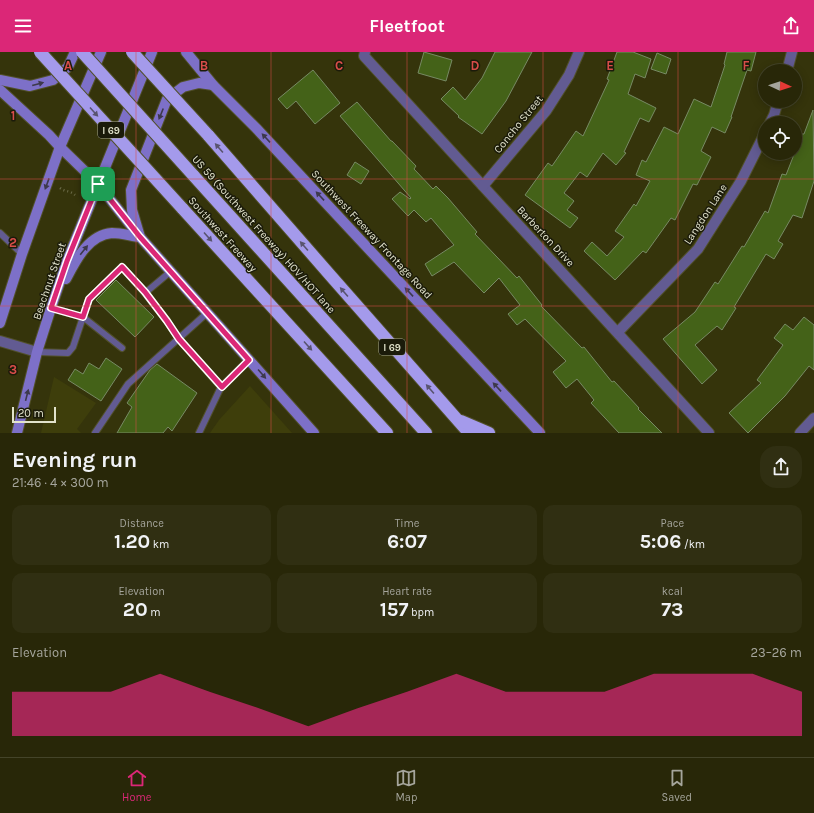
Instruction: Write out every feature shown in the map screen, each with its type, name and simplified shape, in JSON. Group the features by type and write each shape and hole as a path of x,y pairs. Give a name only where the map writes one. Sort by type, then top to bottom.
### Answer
{"highway":[{"name":"Southwest Freeway","path":"40,52 380,428 387,433"},
{"name":"US 59 (Southwest Freeway) HOV/HOT lane","path":"82,52 426,433"},
{"name":"I 69","path":"132,52 208,135 469,433"},
{"path":"455,418 489,433"}],"main road":[{"path":"0,80 30,86 53,80 68,67 75,52"},
{"path":"0,323 22,254 60,147 101,52"},
{"name":"Beechnut Street","path":"17,433 38,352 67,261 152,52"},
{"name":"Southwest Freeway Frontage Road","path":"186,52 213,85 256,128 540,433"},
{"path":"140,237 132,210 131,190 167,99 183,87 198,83 213,85"},
{"path":"0,90 49,135 98,184 170,272 314,433"},
{"path":"51,308 75,262 87,246 97,237 104,234 113,233 140,237"}],"street":[{"name":"Concho Street","path":"483,186 546,110 569,75 579,52"},
{"path":"789,64 792,52"},
{"name":"Barberton Drive","path":"364,54 709,433"},
{"name":"Langdon Lane","path":"618,332 698,249 741,181 758,147"},
{"path":"0,341 38,352"},
{"path":"800,433 814,418"}],"lane":[{"path":"0,233 22,254"},
{"path":"38,352 68,352 73,347 89,299 122,267 145,292 179,339 222,387"},
{"path":"145,292 170,272"},
{"path":"51,308 83,317 122,348"},
{"path":"95,433 128,384 206,313"},
{"path":"199,433 222,387 249,360"}],"path":[{"path":"60,188 75,195"}],"shaded area":[{"path":"54,377 96,403 77,429 81,433 41,433"},
{"path":"250,386 292,433 210,433 219,420"}],"building":[{"path":"424,52 452,60 446,81 418,73"},
{"path":"495,52 532,52 506,101 482,134 458,117 459,116 441,99 453,87 465,100 482,78"},
{"path":"617,52 633,52 651,59 645,78 635,74 628,94 656,108 649,122 640,118 624,152 626,153 616,165 603,153 587,177 580,172 564,193 574,201 567,210 578,218 570,228 525,195 548,163 552,166 576,131 583,136 609,80 607,79"},
{"path":"727,52 756,52 751,71 747,70 732,117 725,133 712,127 701,151 711,157 697,185 693,184 675,220 671,218 646,253 643,251 615,280 584,251 592,242 607,256 624,237 615,231 634,204 636,206 650,181 636,175 642,160 646,162 664,127 678,134 694,99 711,107 725,65"},
{"path":"657,53 671,59 666,74 651,69"},
{"path":"313,70 340,103 315,124 296,101 287,109 278,99"},
{"path":"357,102 391,141 416,166 414,169 433,189 436,186 448,198 477,232 475,234 517,278 519,276 542,305 541,306 582,348 584,347 612,382 614,381 639,408 638,409 662,433 619,433 591,403 594,400 577,379 566,388 553,372 566,361 525,319 517,325 508,314 520,305 499,278 484,293 454,262 432,276 425,264 454,245 431,218 426,222 414,210 408,216 392,199 400,192 410,199 411,198 340,116"},
{"path":"813,110 814,181 802,218 793,215 778,241 783,244 774,259 766,254 722,330 717,326 695,345 717,370 702,384 663,339 695,312 715,282 718,284 742,246 744,247 765,211 768,213 782,174 786,175 792,160 802,160 802,134 804,134"},
{"path":"355,162 369,171 361,184 347,175"},
{"path":"116,280 154,317 135,337 96,300"},
{"path":"804,317 814,325 814,370 809,366 785,396 748,433 729,413 761,383 757,380 783,345 774,338 785,324 793,330"},
{"path":"106,358 122,369 101,401 68,380 75,369 83,374 89,363 99,369"},
{"path":"157,364 197,393 172,431 168,427 163,433 117,433 132,407 127,403 150,370"}],"route":[{"path":"98,184 140,237 249,360 222,387 179,339 145,292 122,267 89,299 83,317 51,308 67,261 98,184"}]}
